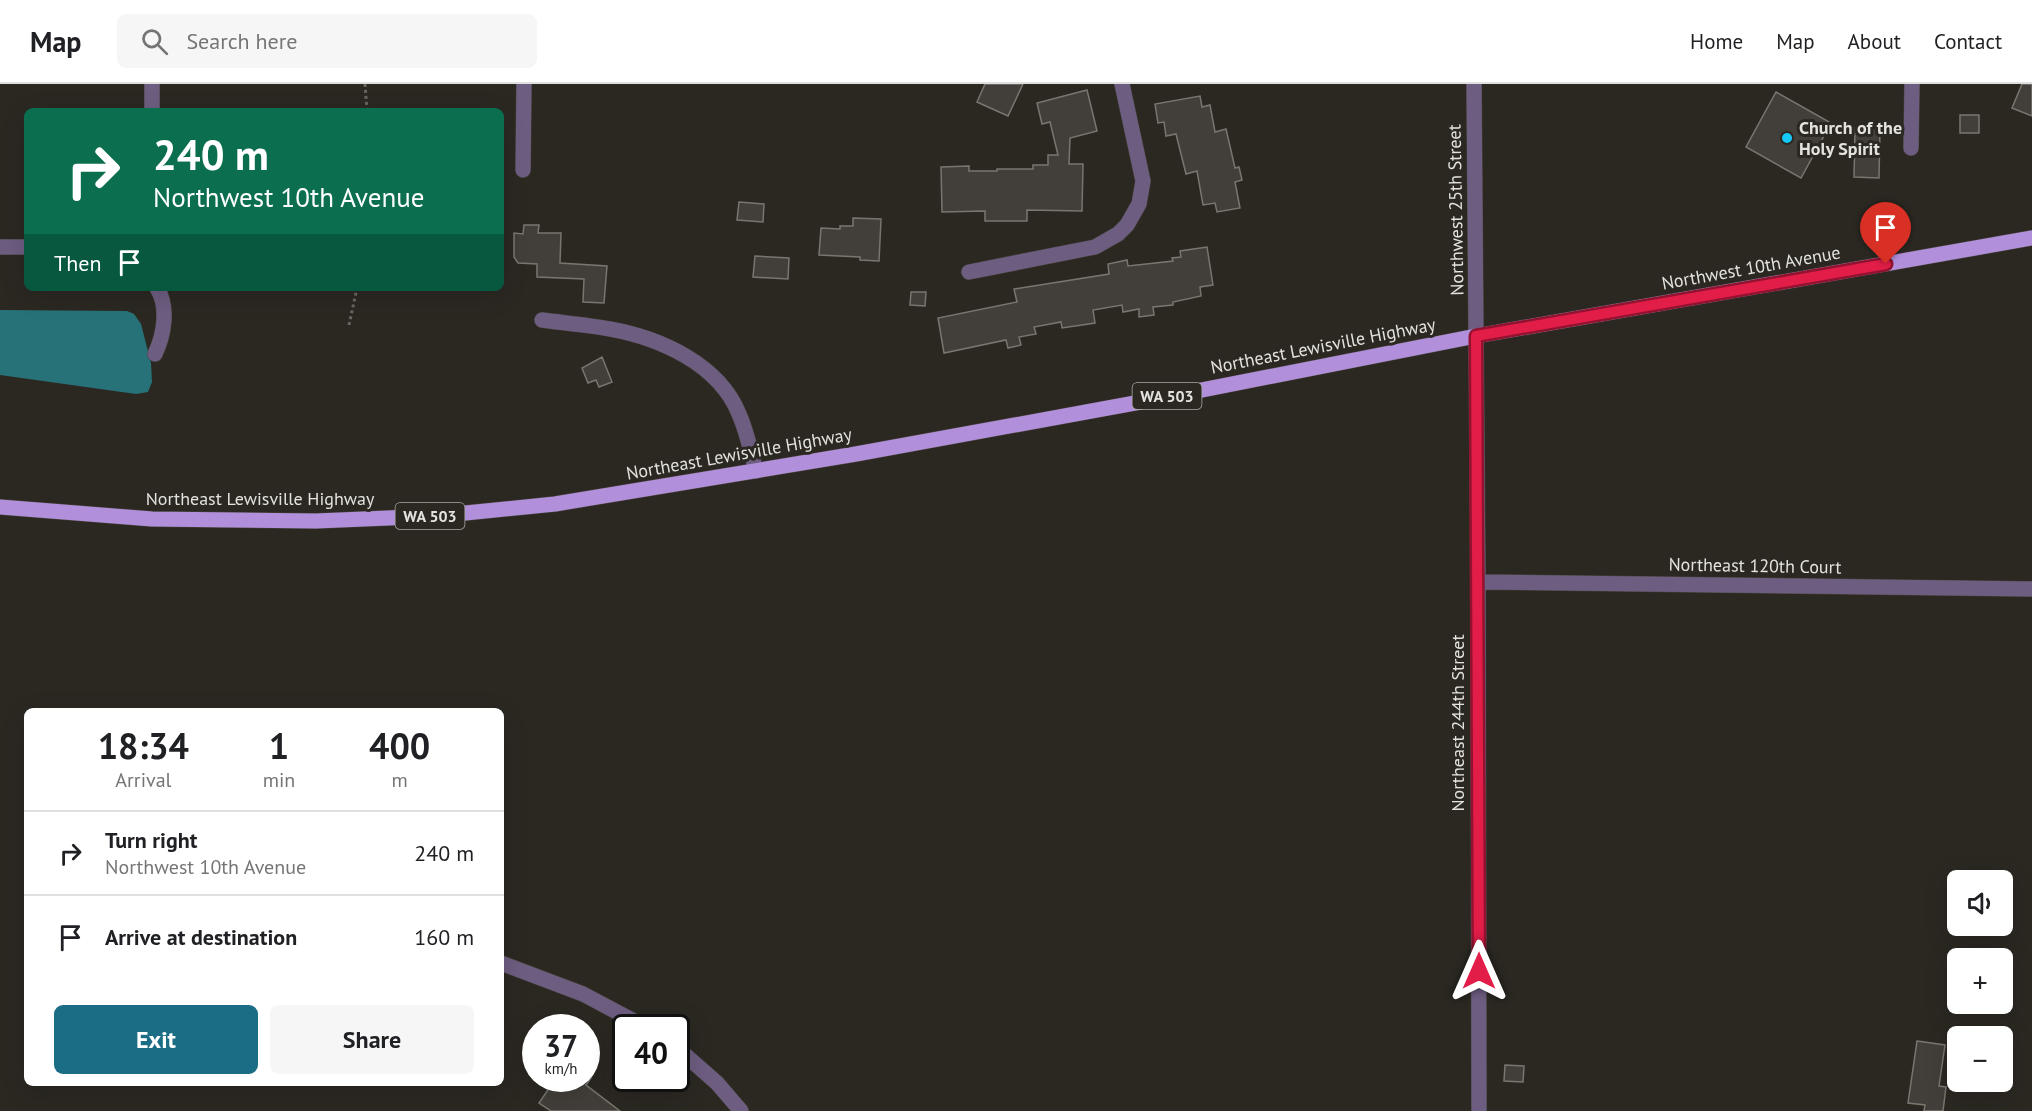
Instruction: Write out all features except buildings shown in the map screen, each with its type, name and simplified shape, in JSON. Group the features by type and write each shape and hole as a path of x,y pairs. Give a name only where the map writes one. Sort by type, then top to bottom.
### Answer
{"main road":[{"name":"Northwest 10th Avenue","path":"1476,336 2032,238"},
{"name":"Northeast Lewisville Highway","path":"0,507 152,519 316,521 436,516 555,504 756,471 1134,403 1476,336"}],"street":[{"path":"152,84 152,108"},
{"path":"523,170 524,84"},
{"path":"969,272 1095,247 1118,234 1134,215 1139,204 1143,181 1122,84"},
{"name":"Northwest 25th Street","path":"1474,84 1476,336"},
{"path":"1911,148 1912,84"},
{"path":"0,247 24,247"},
{"path":"154,354 161,342 164,312 159,291"},
{"path":"542,320 612,329 658,343 697,362 725,390 739,413 756,471"},
{"name":"Northeast 244th Street","path":"1476,336 1479,1111"},
{"name":"Northeast 120th Court","path":"1478,582 2032,589"},
{"path":"504,964 592,998 621,1014"},
{"path":"690,1059 717,1083 741,1111"}],"path":[{"path":"365,84 367,108"},
{"path":"349,325 356,291"}],"water":[{"path":"0,310 127,311 134,314 141,324 151,363 152,382 148,392 136,394 0,375"}],"place":[{"name":"Church of the Holy Spirit","path":"1787,138"}],"route":[{"path":"1479,971 1476,336 1886,264"}]}
